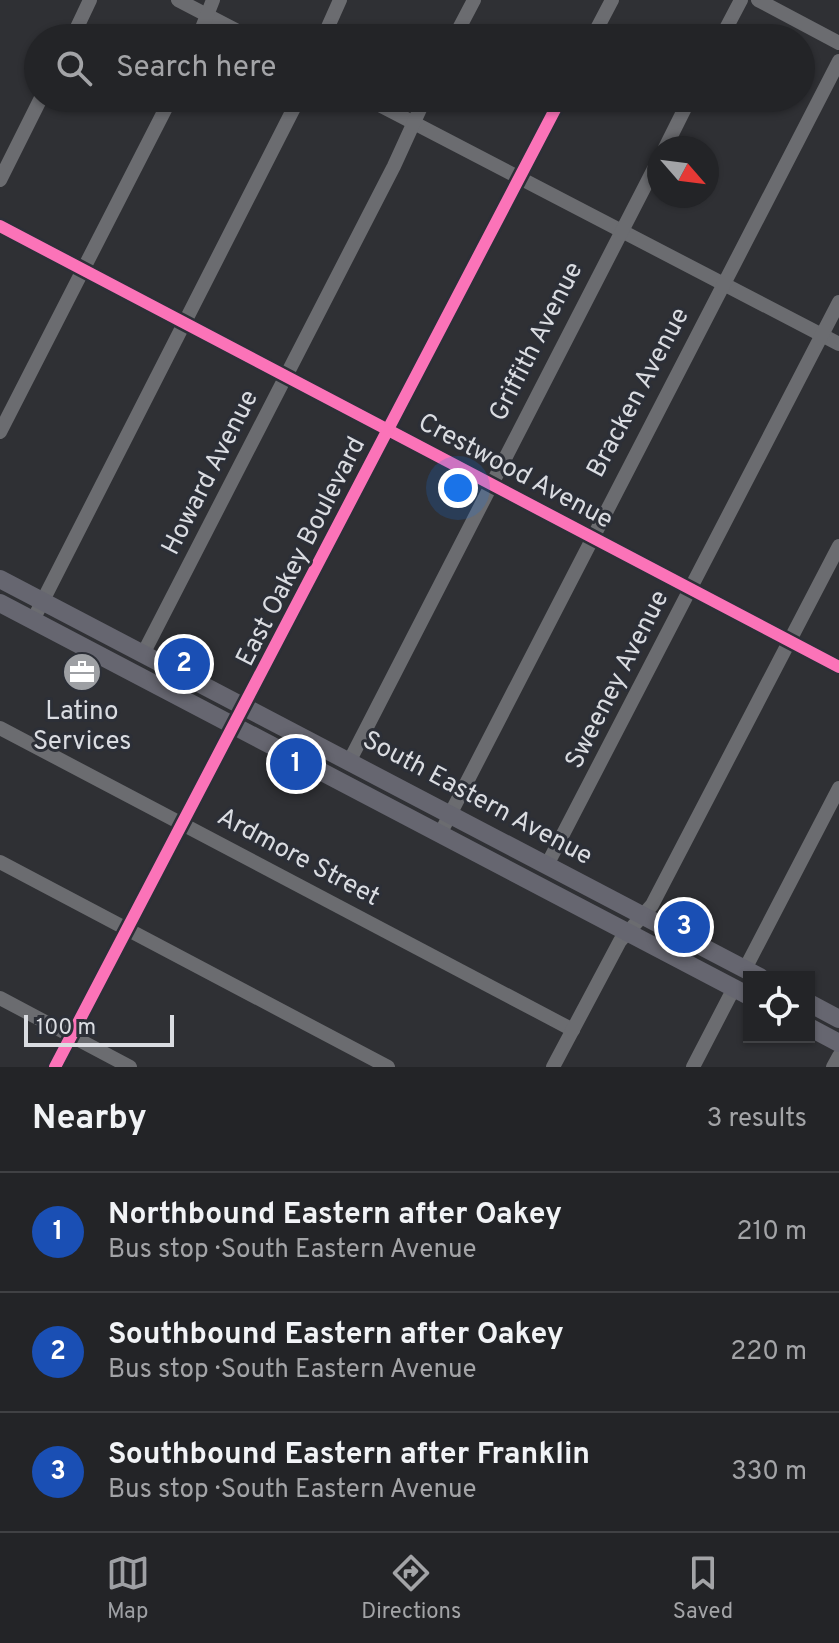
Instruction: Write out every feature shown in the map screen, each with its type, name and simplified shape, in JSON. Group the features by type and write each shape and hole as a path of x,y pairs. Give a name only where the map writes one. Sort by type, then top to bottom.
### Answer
{"main road":[{"name":"South Eastern Avenue","path":"0,579 748,971"},
{"name":"South Eastern Avenue","path":"0,603 742,992"},
{"path":"815,1006 839,1019"},
{"path":"815,1030 839,1043"}],"street":[{"path":"79,24 90,0"},
{"path":"178,0 224,24"},
{"path":"203,24 213,0"},
{"path":"329,24 340,0"},
{"path":"461,24 474,0"},
{"path":"599,24 612,0"},
{"path":"728,24 741,0"},
{"path":"758,0 803,24"},
{"path":"815,30 839,43"},
{"name":"Bracken Avenue","path":"815,107 839,61"},
{"path":"0,180 34,112"},
{"path":"0,432 164,112"},
{"path":"33,620 292,112"},
{"path":"392,112 839,344"},
{"name":"Howard Avenue","path":"143,654 418,112"},
{"name":"East Oakey Boulevard","path":"55,1067 246,707 554,112"},
{"path":"671,136 683,112"},
{"name":"Bracken Avenue","path":"440,834 448,813 812,112"},
{"name":"Griffith Avenue","path":"349,762 647,182"},
{"name":"Crestwood Avenue","path":"0,226 839,667"},
{"name":"Sweeney Avenue","path":"547,865 839,302"},
{"path":"553,1067 629,932 656,896 839,546"},
{"name":"Ardmore Street","path":"0,728 573,1030"},
{"path":"753,971 839,788"},
{"path":"0,862 388,1067"},
{"path":"693,1067 742,992"},
{"path":"0,998 130,1067"},
{"path":"833,1067 839,1056"}],"cycle path":[{"path":"55,1067 554,112"},
{"path":"0,226 839,667"}],"place":[{"name":"Southbound Eastern after Oakey","path":"184,664"},
{"name":"Latino Services","path":"82,672"},
{"name":"Northbound Eastern after Oakey","path":"296,764"},
{"name":"Southbound Eastern after Franklin","path":"684,927"}]}
